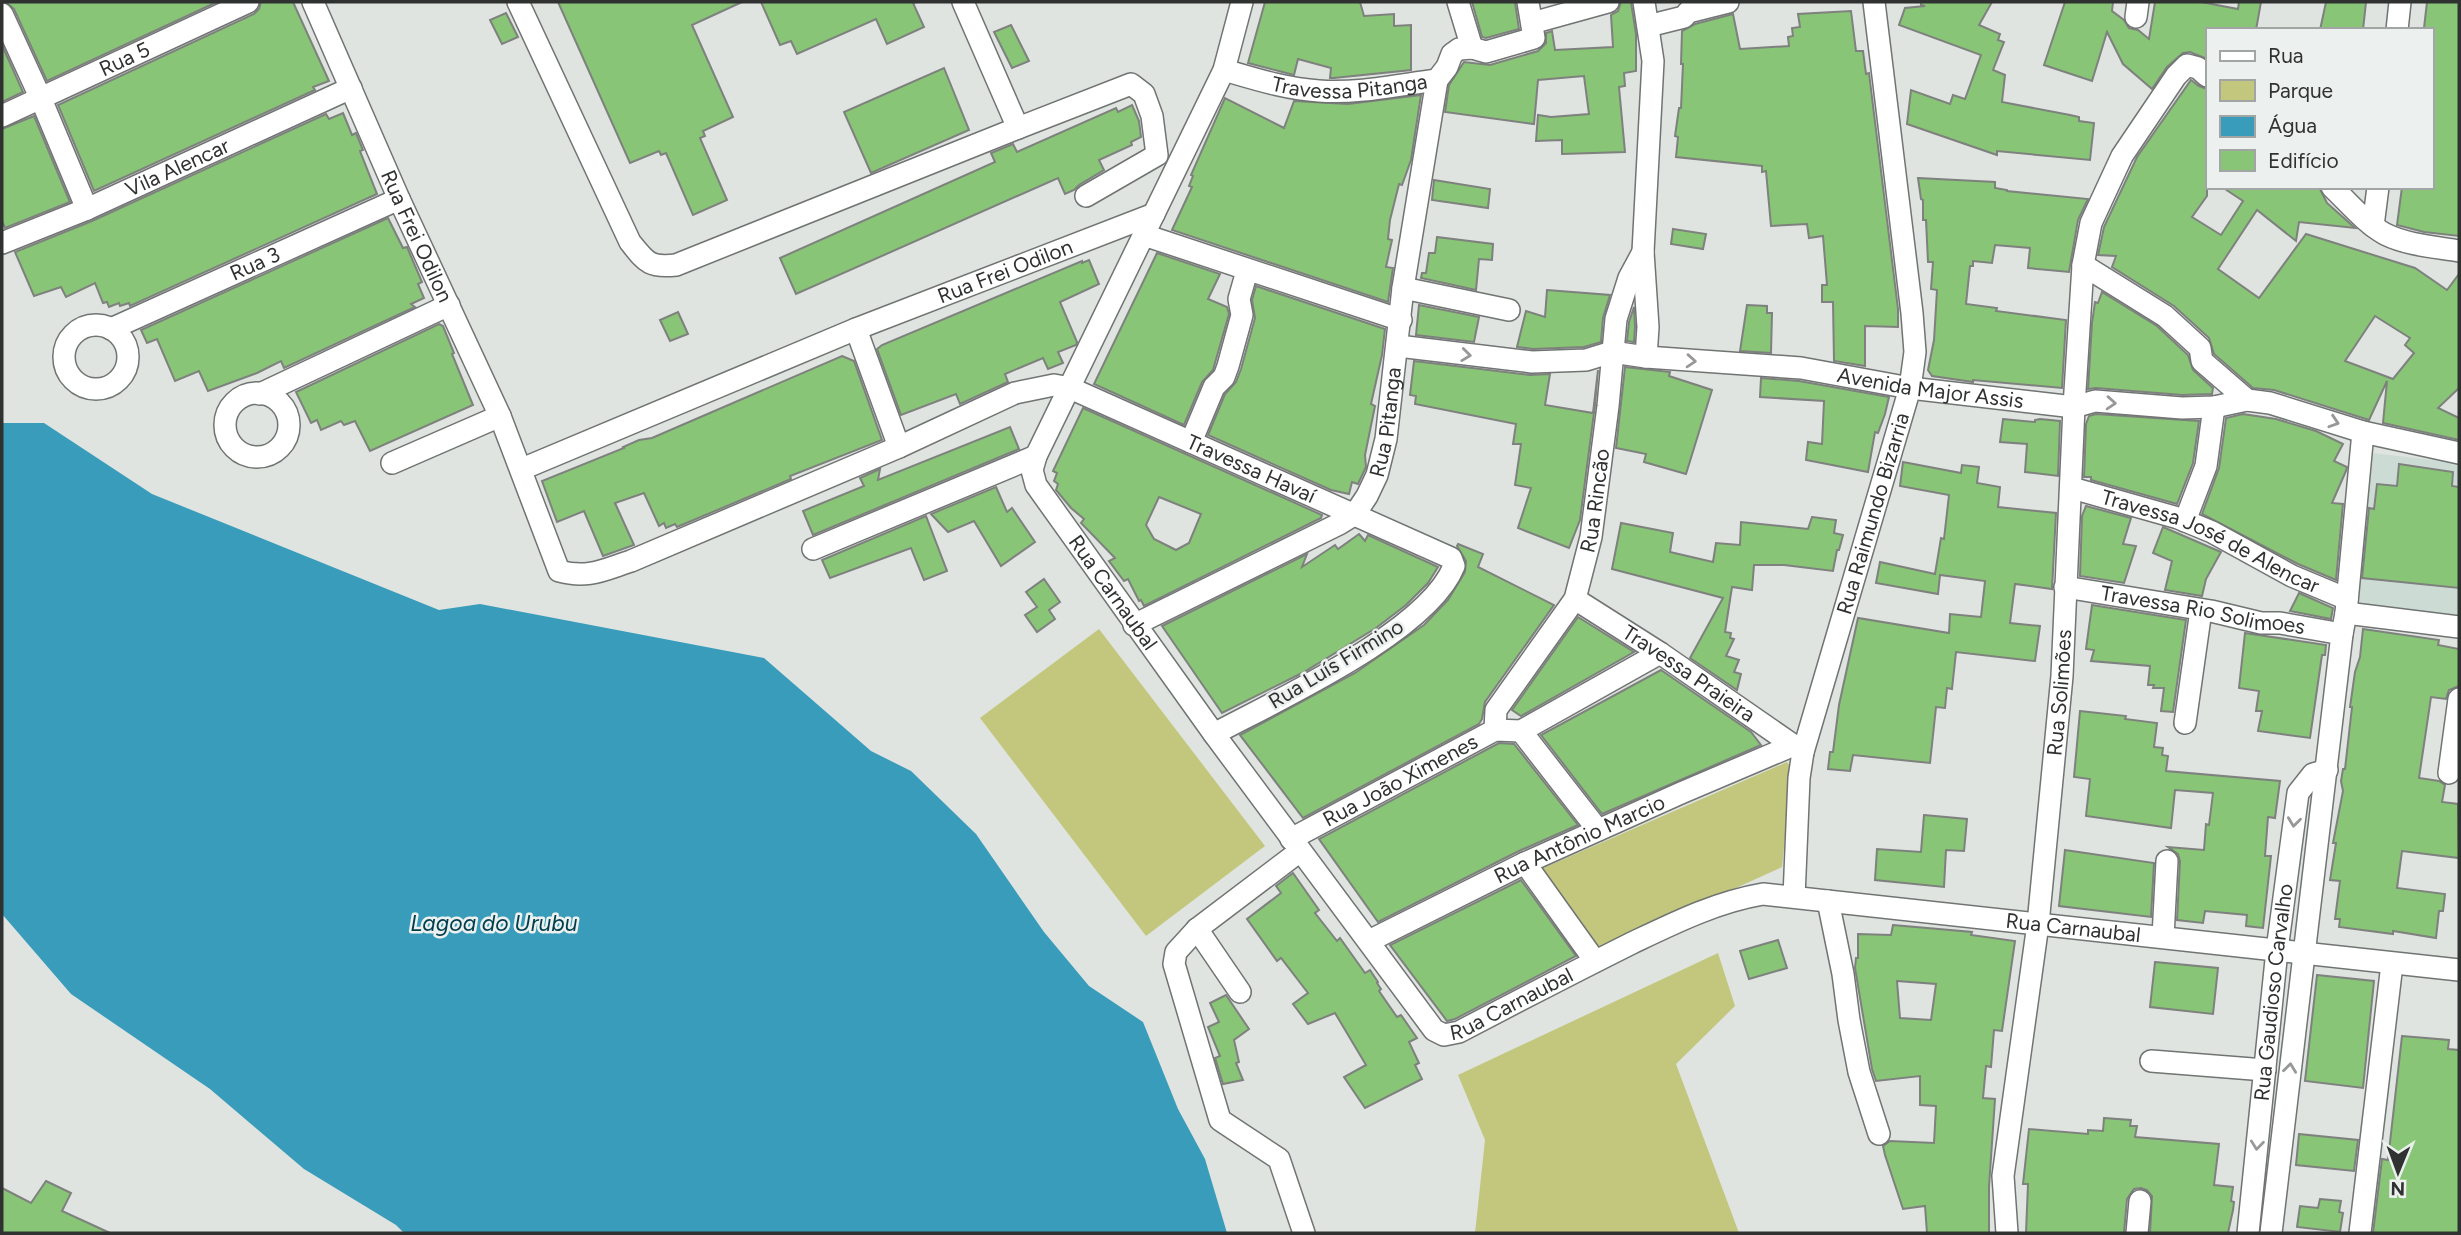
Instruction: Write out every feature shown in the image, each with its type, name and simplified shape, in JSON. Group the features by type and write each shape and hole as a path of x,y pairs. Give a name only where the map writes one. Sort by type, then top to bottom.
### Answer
{"street":[{"name":"Rua 5","path":"2,116 248,2"},
{"name":"Rua Frei Odilon","path":"313,2 399,199 500,416 559,571 577,576 631,561 899,447 1015,393 1054,384 1070,388"},
{"path":"518,2 630,243 644,259 658,267 676,265 1131,84 1144,94 1155,132 1157,155 1086,196"},
{"path":"963,2 1018,128"},
{"path":"813,549 1036,456 1224,71 1242,2"},
{"path":"1458,2 1472,48 1486,52 1534,38 1528,2"},
{"path":"1532,23 1608,2"},
{"name":"Rua Rincão","path":"1644,2 1653,61 1643,252 1648,327 1646,357"},
{"path":"1648,26 1728,2"},
{"name":"Rua Raimundo Bizarria","path":"1794,897 1799,748 1910,388 1915,352 1874,2"},
{"path":"2397,28 2400,2"},
{"path":"2,14 88,209"},
{"name":"Travessa Pitanga","path":"1224,71 1284,86 1320,91 1360,90 1437,80 1447,67 1452,54 1472,48"},
{"name":"Rua Solimões","path":"2007,1233 2003,1176 2038,924 2062,676 2083,265 2091,223 2122,156 2176,76 2187,65 2198,68 2206,75"},
{"name":"Rua Pitanga","path":"1355,514 1377,475 1386,439 1403,288 1437,80"},
{"name":"Vila Alencar","path":"2,243 88,209 351,88"},
{"path":"2334,189 2373,226 2386,234 2404,241 2459,251"},
{"path":"2373,226 2378,189"},
{"name":"Rua 3","path":"111,328 399,199"},
{"name":"Rua Frei Odilon","path":"522,469 856,329 1154,214"},
{"path":"1144,235 1401,320"},
{"name":"Rua Rincão","path":"1495,730 1496,710 1576,599 1591,537 1608,406 1612,352 1621,299 1643,252"},
{"path":"2083,265 2165,316 2200,348 2202,361 2247,400"},
{"path":"1191,442 1214,387 1224,377 1242,315 1239,299 1247,271"},
{"path":"1403,288 1509,310"},
{"path":"260,394 449,304"},
{"path":"856,329 899,447"},
{"name":"Avenida Major Assis","path":"1398,346 1532,362 1586,360 1612,352 1646,357 1801,368 1910,388 2074,407 2095,401 2182,408 2214,407 2247,400 2270,403 2363,432 2459,453"},
{"name":"Travessa Havaí","path":"1070,388 1434,550"},
{"path":"2185,521 2206,466 2214,407"},
{"path":"391,463 500,416"},
{"name":"Rua Gaudioso Carvalho","path":"2271,1233 2347,606 2363,432"},
{"name":"Rua Carnaubal","path":"1036,456 1032,470 1036,485 1134,625 1434,1030 1444,1035 1459,1032 1595,961 1683,919 1736,898 1763,894 2459,970"},
{"name":"Travessa José de Alencar","path":"2071,488 2185,521 2212,532 2347,606 2459,627"},
{"path":"1134,625 1355,514"},
{"name":"Rua Luís Firmino","path":"1214,734 1354,658 1406,624 1428,604 1450,577 1454,566 1451,558 1434,550"},
{"name":"Travessa Rio Solimoes","path":"2065,587 2261,623 2280,623 2342,634"},
{"name":"Travessa Praieira","path":"1576,599 1799,748"},
{"path":"2185,723 2200,610"},
{"path":"1598,830 1521,731 1660,653"},
{"path":"2449,773 2459,699"},
{"name":"Rua João Ximenes","path":"1304,1233 1279,1159 1220,1120 1174,964 1176,952 1197,929 1296,845 1495,730 1521,731"},
{"name":"Rua Antônio Marcio","path":"1369,941 1525,863 1598,830 1799,748"},
{"name":"Rua Gaudioso Carvalho","path":"2248,1233 2277,950 2298,793 2313,774 2327,770"},
{"path":"2163,937 2168,862"},
{"path":"1525,863 1595,961"},
{"path":"1828,901 1860,1073 1880,1134"},
{"path":"1197,929 1240,992"},
{"path":"2360,1233 2392,964"},
{"path":"2151,1061 2265,1070"},
{"path":"2137,1233 2140,1201"}],"shaded area":[{"path":"2372,453 2459,463 2459,616 2357,603"}],"green space":[{"path":"1099,629 1265,846 1146,936 980,718"},
{"path":"1787,762 1792,769 1782,867 1595,952 1534,872"},
{"path":"1718,953 1735,1006 1676,1064 1739,1233 1475,1233 1485,1140 1458,1075"}],"water":[{"name":"Lagoa do Urubu","path":"2,423 44,423 152,494 439,610 480,604 764,658 871,751 911,771 976,834 1044,932 1089,986 1143,1022 1178,1109 1205,1159 1227,1233 404,1233 396,1225 304,1169 210,1089 71,994 2,914"}],"building":[{"path":"6,2 217,2 47,81 14,9"},
{"path":"261,2 293,2 329,81 313,87 315,90 94,191 58,105 254,14"},
{"path":"558,2 742,2 692,25 733,117 703,131 705,136 700,138 727,200 693,215 666,153 661,155 659,151 630,163"},
{"path":"761,2 917,2 913,3 924,27 887,44 876,19 797,54 791,41 780,45"},
{"path":"1265,2 1360,2 1364,16 1394,14 1394,26 1411,25 1411,70 1330,78 1331,68 1298,59 1294,75 1248,63"},
{"path":"1472,2 1515,2 1519,29 1482,37"},
{"path":"1621,2 1631,2 1636,34 1636,71 1624,73 1625,86 1619,87 1625,152 1562,154 1562,140 1536,141 1538,115 1551,117 1589,114 1584,76 1538,80 1534,124 1445,112 1449,85 1464,62 1490,65 1538,51 1546,43 1546,33 1552,31 1555,50 1613,47 1611,15 1618,11"},
{"path":"1921,2 1992,2 1979,25 2000,34 1998,40 2004,42 1993,70 2005,75 2002,102 2079,117 2079,121 2094,123 2090,160 1997,151 1997,155 1907,124 1911,90 1950,104 1953,95 1965,99 1981,55 1899,25 1905,8 1925,6 1921,5"},
{"path":"2065,2 2113,2 2112,11 2124,20 2129,28 2138,30 2149,39 2155,2 2201,2 2238,9 2239,2 2261,2 2256,28 2206,28 2206,59 2190,52 2183,53 2167,67 2152,89 2123,64 2107,32 2092,81 2044,65"},
{"path":"2326,2 2366,2 2363,28 2320,28"},
{"path":"2427,2 2459,2 2459,236 2424,232 2397,225 2402,189 2433,189 2433,28 2424,28"},
{"path":"1851,11 1856,51 1863,51 1866,74 1869,73 1898,309 1898,327 1865,326 1865,366 1834,361 1833,302 1822,302 1822,285 1827,285 1823,236 1809,238 1807,224 1771,226 1766,171 1762,172 1762,166 1676,157 1678,137 1675,136 1681,108 1682,31 1695,24 1733,14 1740,49 1789,46 1788,37 1793,36 1792,28 1800,27 1798,14"},
{"path":"506,13 518,37 502,44 490,20"},
{"path":"1011,25 1029,61 1012,68 994,32"},
{"path":"2,45 23,92 2,102"},
{"path":"944,68 969,130 871,173 844,112"},
{"path":"2191,80 2206,89 2207,196 2192,217 2221,235 2243,201 2225,189 2320,189 2327,203 2355,228 2299,222 2296,241 2257,210 2218,269 2259,298 2306,234 2415,268 2447,290 2459,274 2459,388 2438,408 2459,418 2459,440 2383,423 2387,381 2369,420 2274,390 2253,388 2214,354 2209,338 2174,306 2112,267 2116,256 2098,255 2104,227 2137,157","holes":["2375,316 2410,338 2405,345 2414,353 2393,379 2345,361"]},
{"path":"1421,95 1411,160 1402,185 1399,184 1390,220 1388,239 1392,240 1386,267 1393,268 1388,302 1172,230 1192,187 1189,186 1193,176 1191,175 1225,98 1284,128 1294,101 1348,104"},
{"path":"1132,105 1139,121 1141,137 1131,142 1132,145 1099,160 1104,170 1074,190 1065,194 1058,178 796,294 780,258 995,162 991,153 1013,144 1017,152 1116,108 1118,112"},
{"path":"343,113 352,135 356,133 377,194 130,306 129,303 120,306 119,303 109,307 107,302 103,303 95,283 66,297 61,287 34,296 15,252 92,221 326,114 329,119"},
{"path":"34,116 70,202 5,228 2,221 2,129"},
{"path":"1918,178 1995,182 1995,188 2007,191 2088,199 2078,220 2069,272 2028,268 2030,248 1995,245 1992,263 1973,261 1973,266 1970,266 1966,304 1997,308 1996,311 2066,320 2062,388 1973,382 1932,376 1928,370 1934,340 1937,290 1931,289 1933,262 1928,262 1926,220 1923,220 1923,200"},
{"path":"1434,180 1490,189 1488,208 1432,200"},
{"path":"388,218 403,248 407,247 422,282 418,284 424,298 411,304 415,307 284,368 281,361 208,391 199,371 175,381 157,339 147,343 141,330"},
{"path":"1673,229 1706,234 1703,249 1671,244"},
{"path":"1437,237 1493,244 1492,260 1479,259 1476,290 1421,278 1422,273 1426,273 1429,253 1435,253"},
{"path":"1157,253 1220,274 1208,299 1227,307 1229,314 1213,370 1202,382 1184,425 1094,384"},
{"path":"1089,260 1099,284 1060,302 1077,342 1076,345 1058,352 1063,363 1048,369 1043,358 1005,374 1008,382 960,404 956,394 901,415 877,349"},
{"path":"1256,286 1385,329 1371,404 1375,406 1365,455 1366,467 1358,484 1352,482 1349,494 1331,490 1208,435 1225,394 1236,382 1241,369 1255,318 1252,300"},
{"path":"1547,290 1610,295 1603,318 1601,342 1584,347 1517,347 1526,311 1545,317"},
{"path":"2102,292 2157,326 2188,355 2193,370 2213,388 2212,394 2182,395 2088,389 2095,302 2098,303"},
{"path":"1419,305 1479,317 1474,342 1416,335"},
{"path":"1747,305 1767,306 1767,313 1772,313 1771,353 1740,351"},
{"path":"1634,307 1635,327 1634,342 1627,341"},
{"path":"678,312 688,334 670,341 660,320"},
{"path":"439,324 443,326 473,405 370,451 355,421 344,425 341,421 321,430 317,420 311,423 296,392"},
{"path":"842,356 854,361 882,440 790,476 791,479 677,527 675,524 666,528 664,523 659,526 644,493 615,503 634,545 603,556 584,511 557,522 542,481 639,440 652,438"},
{"path":"1414,361 1530,375 1550,374 1545,405 1593,413 1598,370 1595,405 1580,520 1569,548 1518,528 1531,488 1515,485 1521,444 1513,444 1516,424 1415,404 1416,396 1410,395"},
{"path":"1625,367 1670,372 1669,376 1712,390 1686,474 1644,462 1646,454 1616,448"},
{"path":"1761,378 1799,381 1889,397 1878,433 1875,432 1868,472 1806,460 1808,442 1822,444 1824,401 1760,397"},
{"path":"1083,408 1322,515 1321,518 1144,606 1128,579 1124,581 1109,561 1115,558 1081,523 1084,519 1056,490 1058,484 1054,481 1057,473 1053,471","holes":["1159,497 1201,514 1189,543 1176,550 1154,539 1146,525"]},
{"path":"2096,414 2199,421 2193,463 2177,504 2084,477 2086,424 2089,416"},
{"path":"2243,414 2276,419 2316,431 2343,444 2334,461 2347,467 2332,503 2343,504 2336,580 2298,564 2202,514 2219,468 2226,418"},
{"path":"2003,419 2060,421 2058,476 2025,472 2027,444 2000,442"},
{"path":"1010,427 1019,449 813,535 803,511 864,486 860,478 880,469 878,480"},
{"path":"1903,462 1961,473 1962,465 1979,467 1977,483 2000,487 1998,507 2056,513 2052,589 2015,584 2010,623 2040,626 2035,661 1956,652 1952,689 1947,688 1945,708 1936,707 1930,763 1853,755 1850,771 1828,769 1858,618 1949,633 1950,614 1981,617 1985,581 1940,575 1938,594 1876,583 1880,562 1935,574 1941,538 1944,539 1949,495 1900,486"},
{"path":"2399,464 2453,472 2452,486 2459,487 2459,588 2362,578 2369,508 2374,509 2377,484 2397,486"},
{"path":"996,487 1007,512 1012,508 1035,542 1001,566 974,521 948,532 931,514"},
{"path":"2086,506 2131,518 2123,544 2136,546 2124,583 2080,576 2082,516"},
{"path":"926,516 947,571 924,580 911,548 830,578 822,560"},
{"path":"1812,517 1836,520 1834,533 1843,535 1833,571 1784,565 1754,565 1752,590 1732,587 1725,632 1731,633 1730,638 1734,639 1726,656 1739,660 1734,672 1741,674 1737,690 1690,658 1723,598 1612,569 1621,523 1673,533 1670,552 1713,562 1716,543 1740,545 1741,522 1808,529"},
{"path":"2163,527 2221,552 2206,579 2202,596 2165,590 2172,561 2153,553"},
{"path":"1359,534 1365,541 1368,535 1438,567 1428,583 1406,605 1376,628 1304,672 1222,713 1162,626 1307,554 1302,567 1335,545 1338,549"},
{"path":"1458,544 1483,554 1478,567 1554,605 1485,702 1479,724 1303,818 1240,735 1355,673 1424,625 1448,600 1465,572 1466,561"},
{"path":"1044,579 1060,602 1049,610 1055,619 1037,632 1025,615 1037,607 1026,592"},
{"path":"2299,593 2333,608 2331,619 2290,611"},
{"path":"2092,605 2186,620 2173,712 2161,711 2164,688 2148,685 2150,666 2091,661 2094,650 2086,649"},
{"path":"1578,617 1634,652 1521,716 1512,710"},
{"path":"2363,629 2439,640 2438,645 2459,649 2459,686 2449,690 2446,699 2431,697 2419,778 2439,781 2445,785 2442,802 2458,804 2459,858 2402,851 2397,888 2445,894 2443,911 2439,911 2436,938 2393,931 2393,934 2339,927 2340,919 2335,919 2340,881 2330,880 2336,843 2333,843 2343,791 2341,781 2345,769 2350,707"},
{"path":"2245,633 2326,645 2325,655 2322,655 2310,738 2258,731 2262,711 2256,711 2259,691 2239,688"},
{"path":"1661,670 1751,732 1761,745 1602,814 1541,735"},
{"path":"2080,711 2126,716 2125,719 2157,723 2154,747 2163,748 2162,755 2168,756 2166,771 2280,781 2275,818 2268,817 2265,856 2271,856 2263,928 2246,926 2247,915 2205,911 2203,923 2177,920 2180,861 2178,854 2168,847 2204,850 2213,793 2175,790 2171,828 2086,816 2090,779 2074,777"},
{"path":"1499,743 1514,744 1578,825 1519,851 1378,922 1319,839"},
{"path":"1924,815 1967,819 1964,851 1946,850 1944,887 1875,880 1877,849 1921,852"},
{"path":"2065,850 2154,863 2151,917 2059,906"},
{"path":"1293,873 1319,910 1315,913 1337,941 1340,938 1365,973 1370,970 1381,989 1379,991 1397,1017 1401,1015 1417,1038 1409,1042 1419,1063 1415,1065 1422,1079 1365,1108 1344,1077 1366,1065 1335,1013 1308,1024 1293,1004 1308,993 1281,958 1277,961 1247,919 1281,893 1276,886"},
{"path":"1521,880 1576,956 1447,1021 1390,945"},
{"path":"1893,925 1972,932 1971,935 2015,941 2002,1031 1994,1030 1991,1067 1986,1066 1983,1098 1995,1099 1989,1233 1927,1233 1925,1206 1903,1209 1885,1155 1883,1146 1890,1141 1934,1143 1936,1106 1920,1105 1920,1076 1876,1081 1872,1069 1855,968 1858,958 1858,934 1891,935","holes":["1897,981 1936,984 1931,1020 1900,1018"]},
{"path":"1778,940 1787,968 1749,979 1740,951"},
{"path":"2155,962 2218,968 2213,1014 2150,1007"},
{"path":"2317,975 2374,981 2363,1088 2305,1081"},
{"path":"1226,995 1249,1029 1234,1040 1239,1062 1236,1063 1243,1080 1223,1084 1215,1058 1220,1056 1208,1027 1219,1022 1210,1003"},
{"path":"2402,1036 2449,1040 2448,1049 2459,1050 2459,1233 2373,1233 2382,1159 2388,1160"},
{"path":"2104,1118 2131,1120 2130,1126 2137,1126 2135,1137 2219,1144 2214,1185 2233,1187 2231,1201 2234,1202 2228,1233 2150,1233 2152,1196 2141,1188 2134,1189 2127,1199 2124,1233 2026,1233 2028,1184 2023,1184 2029,1129 2088,1134 2088,1130 2103,1131"},
{"path":"2299,1134 2358,1140 2354,1171 2296,1165"},
{"path":"46,1181 71,1193 62,1211 110,1233 2,1233 2,1188 31,1203"},
{"path":"2320,1199 2341,1201 2339,1212 2343,1213 2340,1232 2297,1227 2300,1206 2318,1208"}]}
